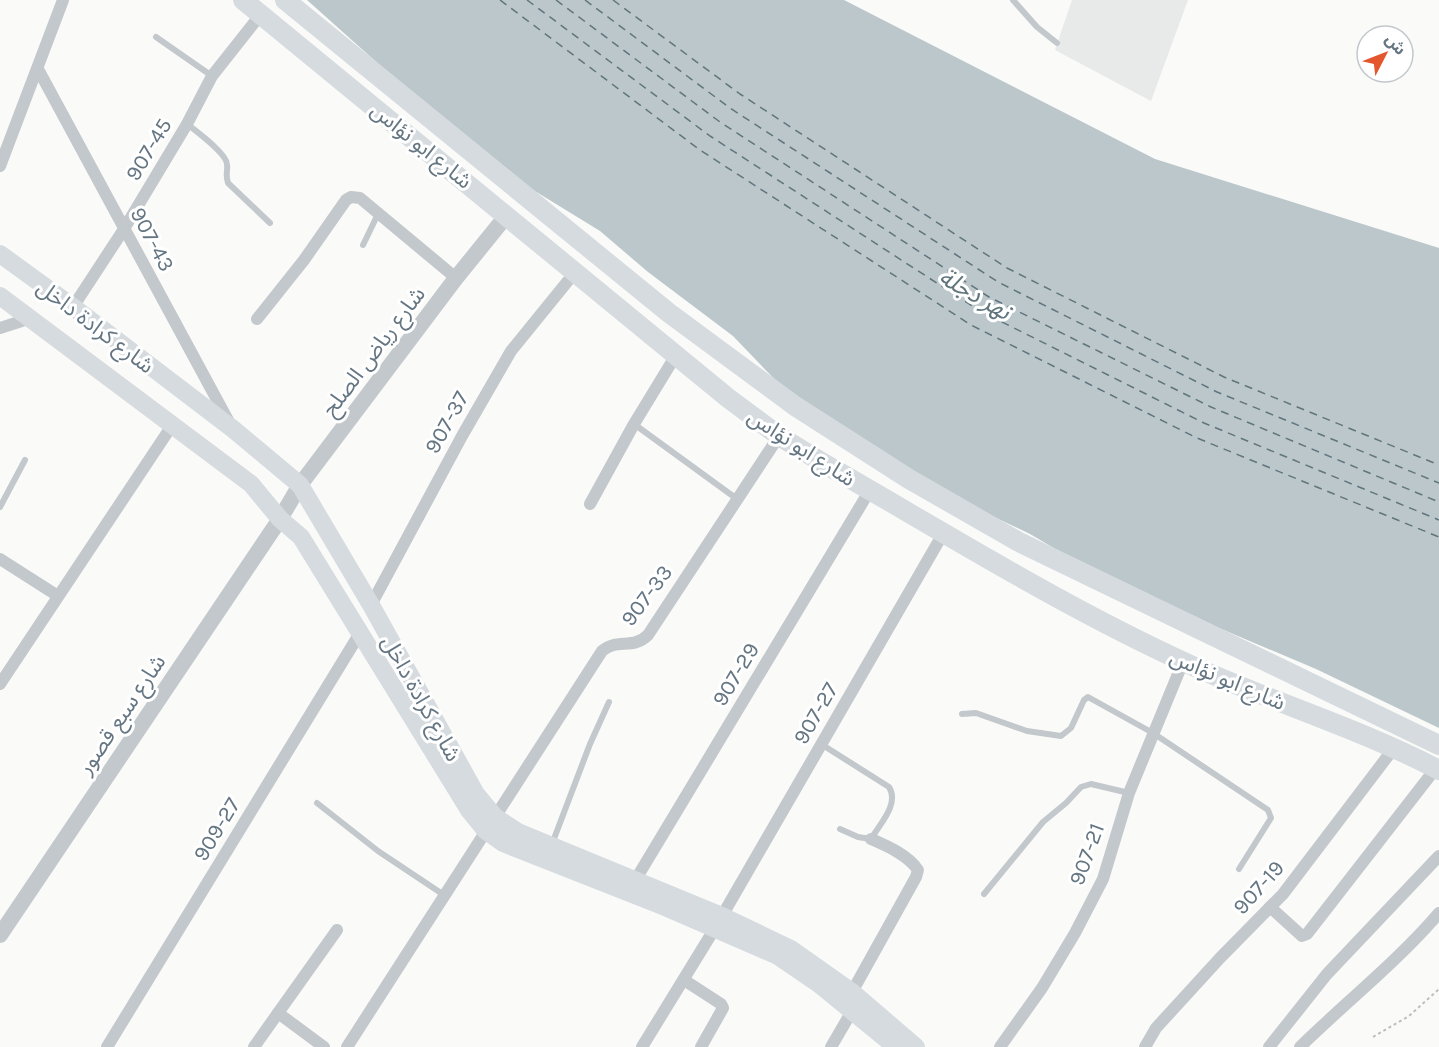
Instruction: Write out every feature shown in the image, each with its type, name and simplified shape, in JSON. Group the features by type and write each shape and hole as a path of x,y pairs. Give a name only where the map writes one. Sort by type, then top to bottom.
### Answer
{"main road":[{"name":"شارع ابو نؤاس","path":"243,0 728,398 780,436 870,490 1098,619 1183,662 1394,748 1438,769"},
{"name":"شارع ابو نؤاس","path":"285,0 669,313 814,418 909,479 1019,542 1439,745"},
{"name":"شارع كرادة داخل","path":"0,255 73,307 232,429 300,485 476,794 490,824 504,843 791,949 852,992 916,1047"},
{"name":"شارع كرادة داخل","path":"0,296 251,484 280,519 301,537 469,810 490,824 518,832 636,879 719,922 778,956 819,984 896,1047"}],"street":[{"path":"0,166 63,0"},
{"name":"907-45","path":"73,307 188,124 212,76 261,14"},
{"name":"907-43","path":"38,69 232,429"},
{"path":"257,319 304,260 346,200 351,197 360,198 456,278"},
{"name":"شارع رياض الصلح","path":"280,519 300,485 456,278 507,215"},
{"name":"907-37","path":"370,605 511,351 576,271"},
{"path":"0,328 31,318"},
{"path":"590,504 634,424 676,355"},
{"path":"0,684 173,424"},
{"name":"907-33","path":"347,1047 602,651 613,645 637,644 648,635 780,436"},
{"name":"907-29","path":"636,879 870,490"},
{"name":"شارع سبع قصور","path":"0,935 280,519"},
{"name":"907-27","path":"642,1047 719,922 944,532"},
{"path":"0,559 58,596"},
{"name":"909-27","path":"108,1047 360,633"},
{"name":"907-21","path":"1000,1047 1042,988 1075,933 1103,879 1129,793 1183,662"},
{"name":"907-19","path":"1145,1047 1156,1028 1283,894 1394,748"},
{"path":"1270,907 1302,936 1306,934 1438,769"},
{"path":"852,992 918,870 914,864 871,839"},
{"path":"1269,1047 1327,974 1438,858"},
{"path":"1300,1047 1364,990 1439,913"},
{"path":"254,1047 337,930"},
{"path":"684,980 721,1004 723,1008 700,1047"},
{"path":"831,1047 852,1011"},
{"path":"278,1013 324,1047"}],"lane":[{"path":"1013,0 1037,27 1057,43"},
{"path":"156,37 212,76"},
{"path":"188,124 224,156 228,165 225,174 228,183 270,223"},
{"path":"363,245 378,214"},
{"path":"634,424 737,500"},
{"path":"0,507 25,460"},
{"path":"962,714 976,713 1027,731 1061,736 1071,728 1084,700 1088,697 1154,733 1268,810 1271,818 1239,869"},
{"path":"551,845 590,744 609,702"},
{"path":"821,744 889,788 893,793 893,803 871,839 858,837 840,829"},
{"path":"984,894 1043,822 1081,787 1091,784 1129,793"},
{"path":"317,803 378,851 444,895"}],"path":[{"path":"1373,1037 1409,1016 1439,989"}],"shaded area":[{"path":"1072,0 1188,0 1151,101 1055,50"}],"water":[{"name":"نهر دجلة","path":"307,0 844,0 1155,159 1439,248 1439,728 1316,669 1219,628 1064,554 1030,534 950,496 783,388 733,336 648,272 600,231 504,172"}],"ferry route":[{"path":"500,0 700,150 971,325 1197,438 1439,537"},
{"path":"527,0 710,136 980,311 1204,423 1439,520"},
{"path":"556,0 720,122 989,297 1211,407 1439,502"},
{"path":"585,0 730,108 998,282 1217,392 1439,483"},
{"path":"613,0 740,94 1007,268 1224,377 1439,465"}]}
